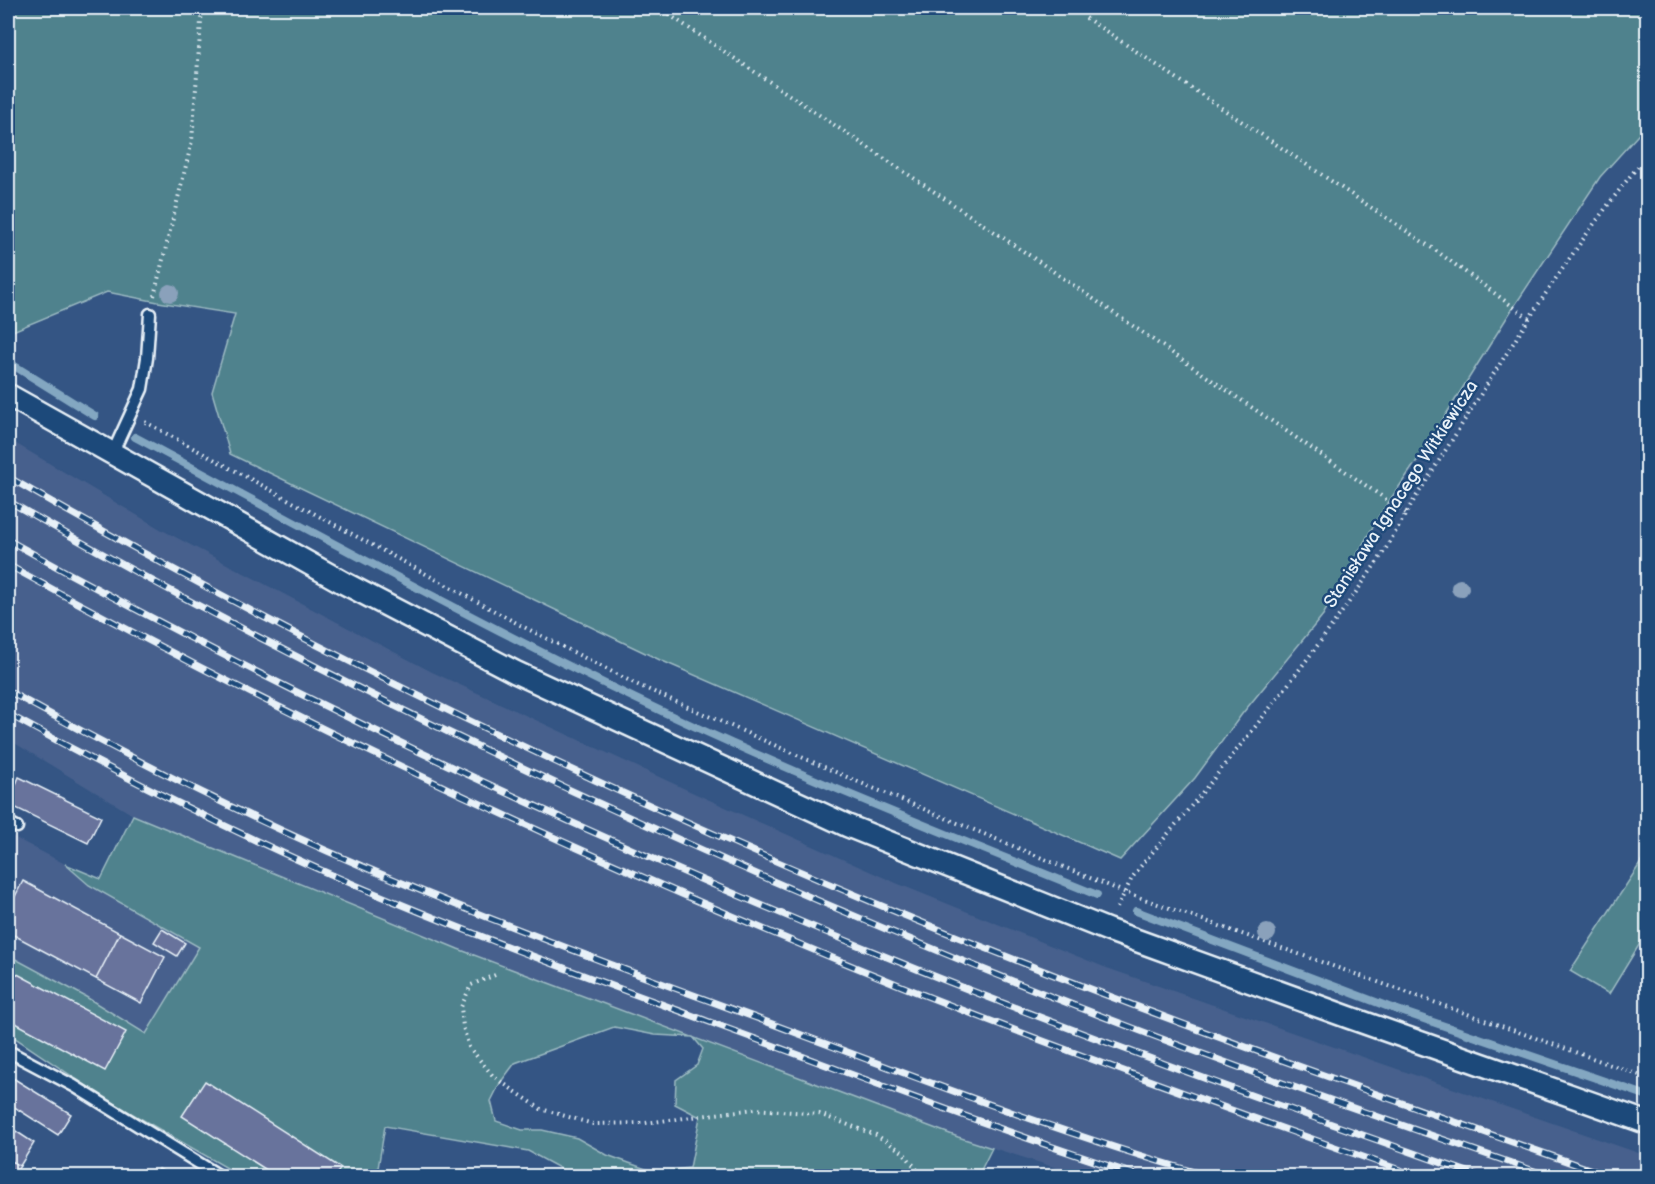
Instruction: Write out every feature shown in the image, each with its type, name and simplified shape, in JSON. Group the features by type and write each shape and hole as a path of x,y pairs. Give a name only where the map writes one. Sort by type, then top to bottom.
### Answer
{"street":[{"path":"8,395 344,583 515,672 848,826 1108,930 1647,1123"}],"lane":[{"path":"113,452 142,389 150,314"},
{"path":"8,1051 74,1086 218,1175"}],"path":[{"path":"150,314 192,141 202,8"},
{"path":"659,8 1028,254 1406,513"},
{"path":"1086,18 1425,244 1530,319"},
{"name":"Stanisława Ignacego Witkiewicza","path":"1108,930 1124,892 1140,867 1225,767 1307,659 1380,557 1571,256 1647,154"},
{"path":"131,415 524,627 638,685 856,781 1124,892 1647,1078"},
{"path":"495,975 471,985 461,1007 463,1027 469,1047 494,1077 541,1109 593,1124 645,1123 755,1109 819,1114 876,1135 903,1152 922,1176"}],"shaded area":[{"path":"8,439 162,530 432,672 696,794 896,883 1104,967 1647,1156 1647,1176 1082,1176 958,1137 458,949 133,815 8,739"},
{"path":"8,834 65,864 89,885 199,947 146,1035 86,997 8,955"}],"green space":[{"path":"8,8 1647,8 1647,125 1600,177 1511,311 1418,459 1379,516 1323,615 1242,714 1195,778 1120,860 660,660 230,454 212,392 235,314 107,292 13,331 8,328"},
{"path":"133,815 458,949 692,1037 655,1035 614,1027 515,1063 500,1083 491,1101 496,1121 522,1130 542,1130 577,1138 607,1155 654,1172 690,1168 700,1117 675,1104 676,1080 697,1065 703,1049 693,1038 992,1148 978,1176 574,1176 528,1151 385,1126 378,1168 373,1176 241,1176 103,1097 8,1033 8,955 86,997 146,1034 199,947 89,885 65,864 101,879"},
{"path":"1647,853 1647,932 1609,994 1570,971"}],"building":[{"path":"19,777 101,817 88,843 8,804"},
{"path":"23,881 120,933 96,979 8,932 8,910"},
{"path":"162,929 185,943 177,956 154,942"},
{"path":"120,933 165,957 141,1003 96,979"},
{"path":"8,969 126,1032 105,1071 8,1019"},
{"path":"8,1075 71,1114 58,1135 8,1103"},
{"path":"205,1081 341,1168 335,1176 276,1176 182,1116"},
{"path":"8,1126 34,1143 20,1166 8,1159"},
{"path":"8,1159 20,1166 13,1176 8,1176"},
{"path":"159,1169 172,1176 154,1176"}],"waterway":[{"path":"8,362 95,416"},
{"path":"135,437 445,603 634,698 806,776 1097,895"},
{"path":"1136,911 1389,1007 1648,1096"}],"railway":[{"path":"8,477 309,641 514,742 722,838 1020,962 1313,1072 1609,1176"},
{"path":"8,501 135,571 392,705 655,829 787,887 921,944 1116,1022 1301,1090 1549,1176"},
{"path":"8,540 118,600 343,715 686,873 919,970 1058,1024 1479,1176"},
{"path":"8,565 117,624 339,737 565,843 679,893 972,1014 1417,1176"},
{"path":"8,691 152,768 250,816 444,900 982,1102 1095,1141 1208,1176"},
{"path":"8,714 122,775 238,832 416,911 879,1085 1140,1176"}]}
